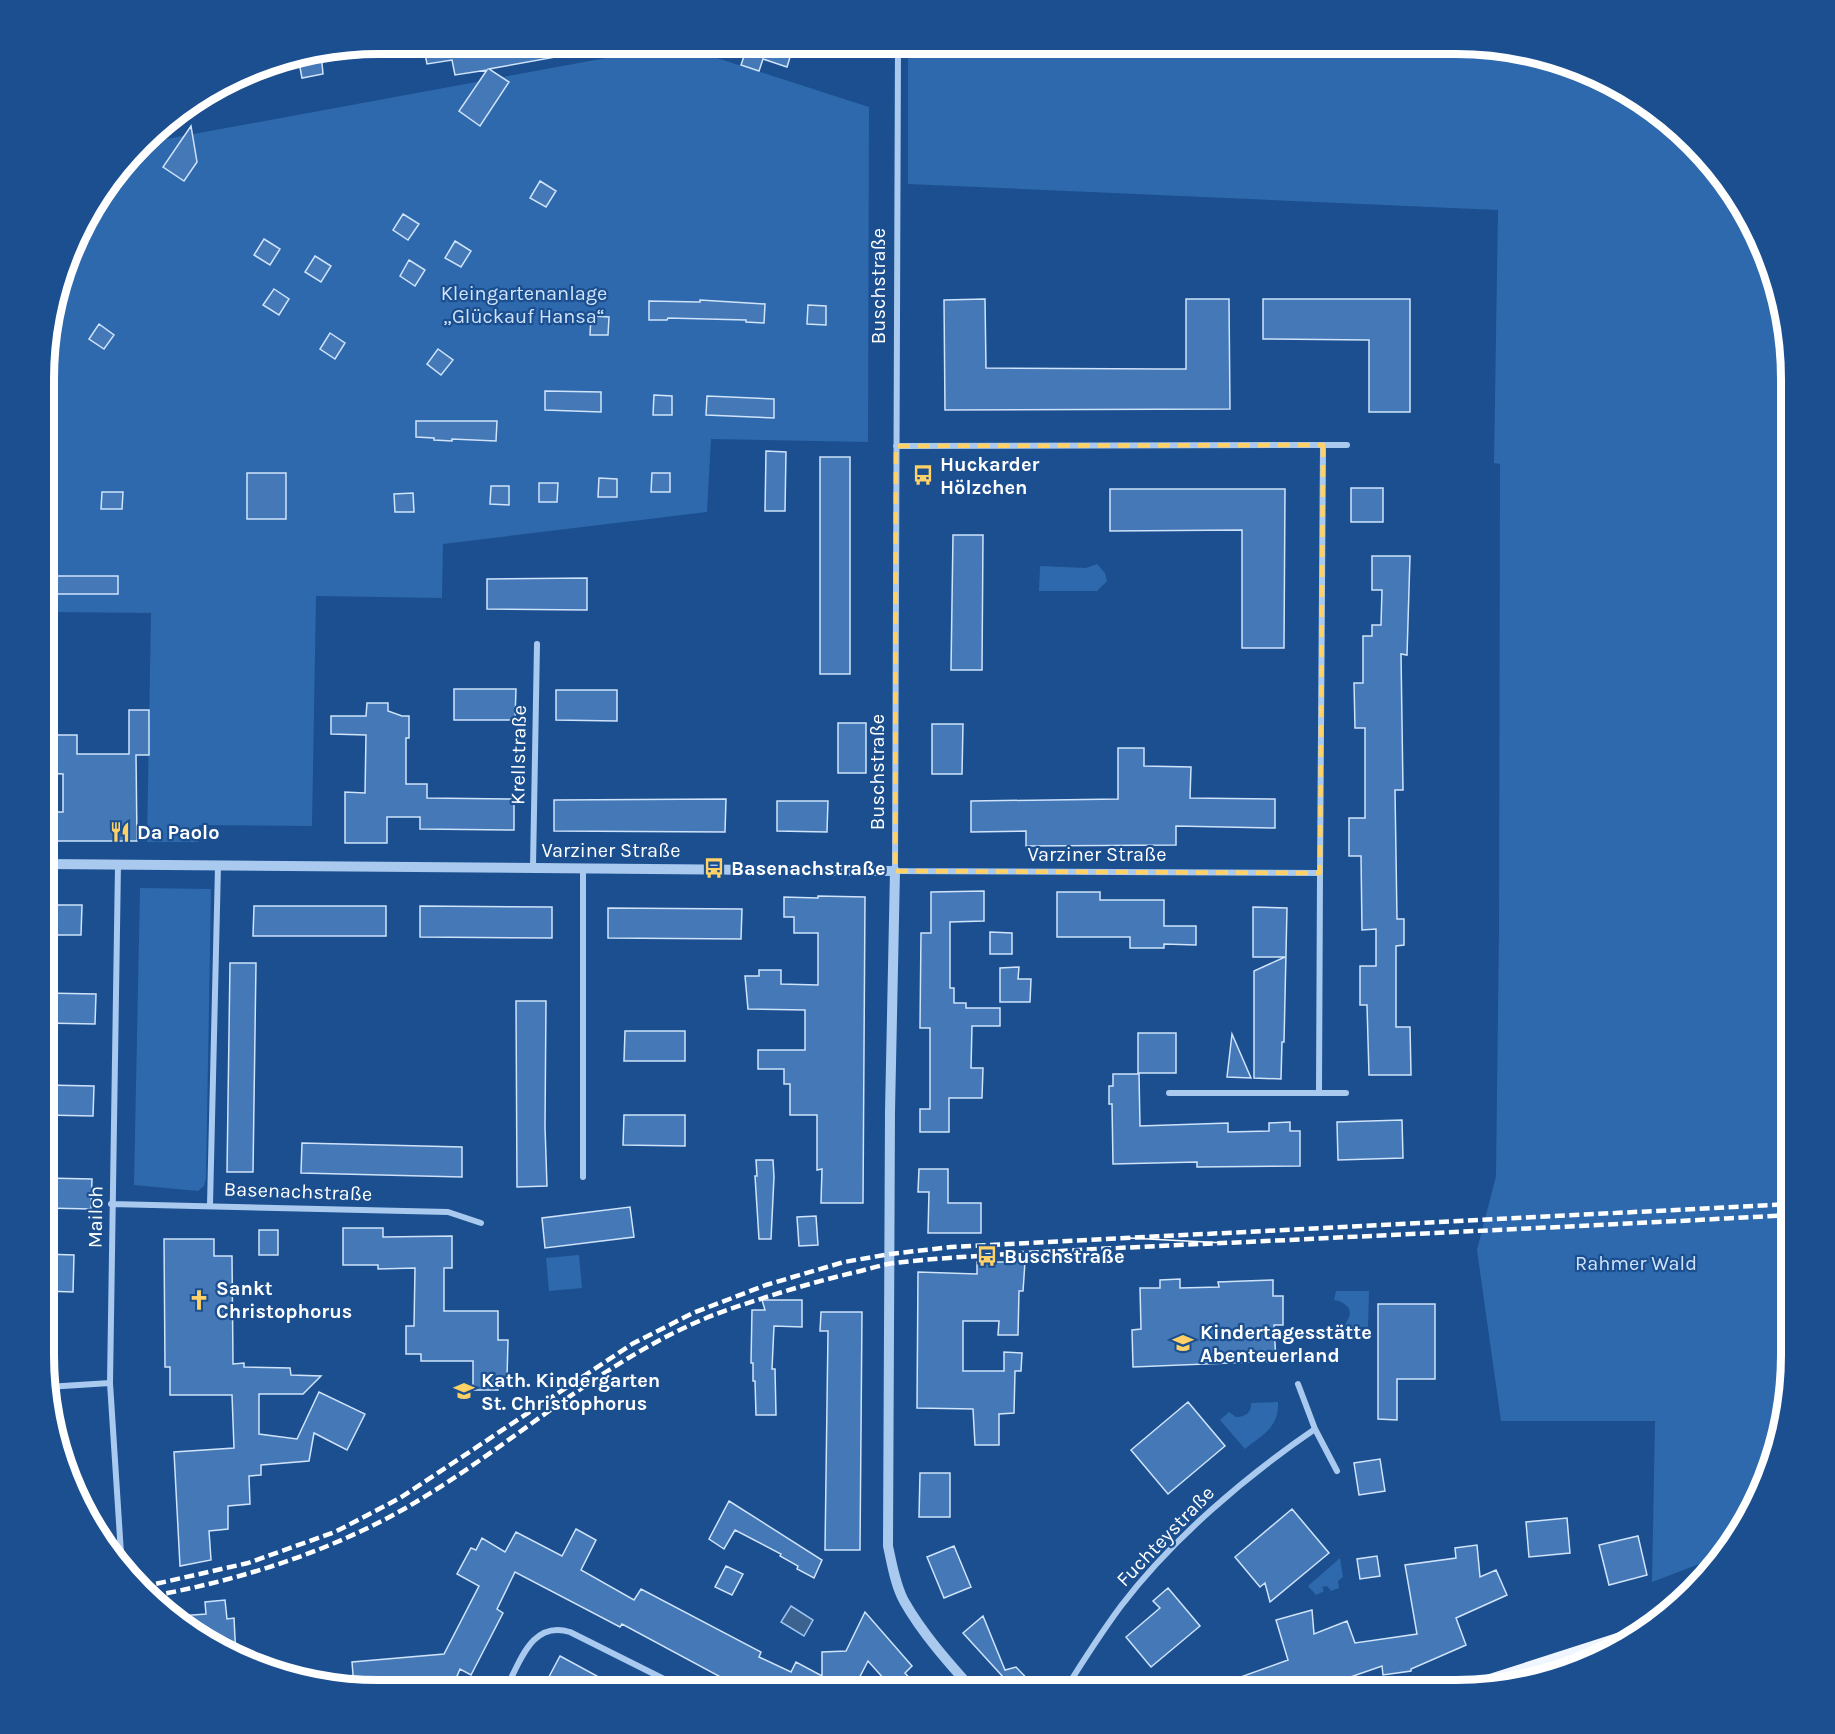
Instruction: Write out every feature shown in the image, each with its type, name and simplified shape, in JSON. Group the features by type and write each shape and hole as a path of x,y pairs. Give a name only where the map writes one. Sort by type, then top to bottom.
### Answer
{"main road":[{"path":"1510,1675 1598,1647"}],"street":[{"name":"Buschstraße","path":"898,54 895,193 895,871 890,1124 888,1546 903,1599 937,1648 964,1680"},
{"path":"1319,1093 1323,445"},
{"path":"896,446 1347,445"},
{"name":"Krellstraße","path":"533,867 537,644"},
{"name":"Varziner Straße","path":"54,864 1320,873"},
{"name":"Mailoh","path":"118,864 110,1383 121,1553"},
{"path":"210,1205 218,866"},
{"path":"583,868 583,1177"},
{"path":"1169,1093 1346,1093"},
{"name":"Basenachstraße","path":"111,1204 448,1212 481,1223"},
{"path":"56,1386 110,1383"},
{"path":"1298,1384 1315,1429 1336,1471"},
{"name":"Fuchteystraße","path":"1071,1680 1092,1646 1122,1605 1154,1567 1237,1487 1275,1456 1315,1429"},
{"path":"510,1680 532,1640 550,1629 570,1632 666,1680"}],"highlighted area":[{"path":"1323,445 1320,873 895,871 896,446"}],"green space":[{"name":"Kleingartenanlage „Glückauf Hansa“","path":"628,54 714,57 869,107 868,442 711,439 707,512 443,544 442,598 316,596 312,826 199,825 198,842 147,842 151,613 54,612 54,379 60,316 79,255 98,217 121,181 159,140"},
{"name":"Rahmer Wald","path":"908,54 1456,54 1498,57 1540,65 1580,79 1618,98 1654,121 1686,149 1714,181 1737,217 1756,255 1770,295 1778,337 1781,379 1781,1355 1775,1418 1764,1459 1737,1517 1707,1561 1652,1582 1655,1421 1501,1421 1477,1250 1496,1176 1500,464 1494,463 1498,210 908,184"},
{"path":"1097,564 1105,573 1107,581 1097,591 1039,591 1040,566 1086,568"},
{"path":"140,888 211,889 206,1179 204,1186 198,1191 134,1185"},
{"path":"579,1255 582,1288 549,1291 546,1258"},
{"path":"1336,1291 1369,1291 1368,1327 1345,1327 1350,1313 1348,1307 1334,1300"},
{"path":"1278,1402 1276,1418 1269,1430 1245,1449 1220,1420 1229,1412 1236,1417 1245,1415 1251,1403"},
{"path":"1340,1558 1343,1577 1338,1581 1339,1588 1331,1591 1327,1586 1322,1587 1324,1591 1316,1595 1308,1586"}],"shaded area":[{"path":"791,1606 813,1620 804,1636 781,1622"}],"building":[{"path":"425,54 572,54 489,69 509,82 480,126 459,111 487,70 455,75 452,60 427,64"},
{"path":"745,54 791,54 787,67 763,59 759,71 741,65"},
{"path":"322,59 323,74 302,78 299,64"},
{"path":"191,126 197,162 184,181 163,167"},
{"path":"540,181 556,191 546,207 530,198"},
{"path":"403,214 419,224 408,240 393,230"},
{"path":"264,239 280,249 270,265 254,255"},
{"path":"455,241 471,251 461,267 445,258"},
{"path":"315,256 331,266 321,282 305,272"},
{"path":"409,260 425,270 415,286 400,276"},
{"path":"274,289 289,299 279,315 263,305"},
{"path":"985,299 986,368 1186,369 1186,299 1229,299 1230,409 945,410 944,300"},
{"path":"1263,299 1410,299 1410,412 1369,412 1369,340 1263,339"},
{"path":"700,300 765,304 764,323 746,322 746,320 668,318 667,320 649,320 649,301 700,302"},
{"path":"808,305 826,306 826,325 807,324"},
{"path":"591,316 609,317 608,335 590,335"},
{"path":"99,324 114,335 104,349 89,339"},
{"path":"330,333 345,343 335,359 320,349"},
{"path":"438,349 453,360 441,375 427,364"},
{"path":"545,391 601,392 601,412 545,410"},
{"path":"654,395 672,396 672,415 653,415"},
{"path":"707,396 774,399 774,418 706,415"},
{"path":"416,421 497,421 496,441 452,439 452,441 416,437"},
{"path":"766,451 786,452 785,511 765,511"},
{"path":"820,457 850,457 850,674 820,674"},
{"path":"247,473 286,473 286,519 247,519"},
{"path":"652,473 670,473 670,492 651,492"},
{"path":"599,478 617,479 617,497 598,497"},
{"path":"539,483 558,483 557,502 539,502"},
{"path":"491,486 509,486 509,505 490,504"},
{"path":"1351,488 1383,488 1383,522 1351,522"},
{"path":"1110,489 1285,489 1284,648 1242,648 1242,530 1110,531"},
{"path":"102,492 123,492 122,509 101,509"},
{"path":"413,493 414,512 395,512 394,494"},
{"path":"953,535 983,535 982,670 951,670"},
{"path":"1372,556 1410,556 1407,655 1401,654 1403,790 1395,790 1397,919 1404,919 1404,945 1396,946 1396,1027 1410,1027 1411,1075 1369,1075 1367,1005 1360,1005 1360,966 1376,966 1376,929 1362,930 1361,856 1349,856 1349,818 1365,818 1365,728 1355,728 1354,683 1363,683 1363,636 1372,636 1372,625 1381,625 1382,590 1372,590"},
{"path":"54,576 118,576 118,594 54,594"},
{"path":"587,578 587,610 487,609 487,579"},
{"path":"454,689 516,689 515,720 454,720"},
{"path":"556,690 617,690 617,721 556,720"},
{"path":"367,703 388,703 388,711 409,716 409,738 406,738 406,784 427,784 427,798 514,799 514,830 420,829 420,817 387,817 387,843 345,843 345,792 365,793 366,735 331,734 331,716 366,716"},
{"path":"129,710 149,710 149,755 136,755 137,841 54,841 54,812 63,812 63,774 54,774 55,735 77,735 77,754 129,754"},
{"path":"838,723 866,723 866,773 838,773"},
{"path":"932,724 963,724 962,774 932,774"},
{"path":"1118,748 1144,748 1144,766 1191,767 1190,798 1275,799 1275,828 1176,826 1176,845 1026,846 1026,831 971,832 971,801 1118,799"},
{"path":"726,799 725,832 554,831 554,800"},
{"path":"777,801 828,801 827,832 777,831"},
{"path":"984,891 984,921 950,922 950,988 954,988 954,1003 966,1003 966,1008 1000,1008 1000,1026 972,1026 971,1068 983,1068 982,1098 949,1098 949,1132 920,1132 920,1109 930,1109 930,1028 920,1028 921,933 931,933 931,892"},
{"path":"1057,892 1100,892 1100,900 1164,900 1164,926 1196,926 1196,945 1164,944 1164,948 1130,948 1130,937 1057,937"},
{"path":"818,896 865,897 863,1203 821,1203 822,1169 817,1170 817,1115 790,1115 790,1084 784,1084 784,1069 758,1069 758,1050 805,1050 805,1010 748,1009 745,976 759,976 759,970 781,970 781,984 818,985 818,933 794,933 794,917 784,917 784,897 818,898"},
{"path":"54,905 82,905 81,935 54,935"},
{"path":"254,906 386,906 386,936 253,936"},
{"path":"420,906 552,907 552,938 420,937"},
{"path":"1253,907 1287,908 1281,1079 1254,1078 1254,971 1285,957 1253,957"},
{"path":"608,908 742,909 741,939 608,938"},
{"path":"990,932 1012,933 1012,954 990,954"},
{"path":"230,963 256,963 253,1172 227,1172"},
{"path":"1019,967 1018,979 1031,979 1030,1002 1000,1002 1000,968"},
{"path":"54,993 96,994 95,1024 54,1023"},
{"path":"516,1001 546,1001 547,1186 517,1187"},
{"path":"625,1031 685,1031 685,1061 624,1061"},
{"path":"1138,1033 1176,1033 1176,1073 1138,1073"},
{"path":"1232,1034 1251,1078 1227,1077"},
{"path":"1113,1074 1139,1074 1140,1126 1228,1123 1228,1132 1269,1131 1269,1123 1290,1122 1290,1131 1300,1131 1300,1166 1197,1167 1197,1162 1113,1164 1112,1104 1109,1104 1109,1086 1113,1086"},
{"path":"54,1085 94,1086 93,1116 54,1115"},
{"path":"624,1115 685,1115 685,1146 623,1145"},
{"path":"1402,1120 1403,1158 1338,1160 1337,1122"},
{"path":"302,1143 462,1147 462,1177 301,1173"},
{"path":"756,1160 773,1160 771,1239 759,1239"},
{"path":"919,1169 948,1169 948,1203 981,1203 981,1233 928,1233 929,1192 918,1192"},
{"path":"54,1178 92,1179 91,1209 54,1208"},
{"path":"630,1207 634,1237 545,1248 542,1218"},
{"path":"816,1216 818,1245 799,1246 797,1217"},
{"path":"343,1228 383,1228 383,1237 452,1236 452,1268 444,1268 444,1311 498,1311 498,1340 508,1340 507,1378 498,1378 498,1390 473,1390 473,1361 421,1361 421,1354 406,1354 406,1326 414,1326 415,1268 378,1269 378,1265 343,1265"},
{"path":"259,1230 278,1230 278,1255 259,1255"},
{"path":"164,1239 214,1239 214,1256 232,1256 233,1364 244,1363 244,1367 290,1368 291,1375 321,1376 303,1394 259,1394 259,1434 297,1439 319,1392 365,1414 347,1450 314,1433 309,1461 261,1465 261,1475 249,1476 250,1504 228,1506 228,1529 209,1531 211,1560 180,1566 174,1452 234,1448 232,1395 170,1395 170,1367 165,1367"},
{"path":"54,1254 74,1255 73,1292 54,1291"},
{"path":"977,1262 1025,1262 1023,1291 1019,1291 1018,1335 998,1335 999,1321 963,1321 963,1371 1004,1371 1004,1352 1022,1353 1021,1371 1015,1371 1014,1413 999,1414 999,1445 975,1445 973,1409 917,1408 918,1272 977,1274"},
{"path":"1180,1279 1180,1288 1219,1287 1218,1282 1273,1280 1273,1296 1283,1296 1283,1325 1274,1325 1276,1361 1133,1367 1132,1330 1141,1329 1140,1288 1160,1288 1160,1280"},
{"path":"762,1300 802,1300 802,1327 774,1326 772,1369 775,1369 776,1415 756,1415 755,1381 753,1381 753,1363 751,1363 752,1310 765,1310"},
{"path":"1378,1304 1435,1304 1435,1379 1397,1379 1397,1420 1378,1419"},
{"path":"821,1312 862,1312 860,1550 825,1550 828,1331 820,1331"},
{"path":"1188,1402 1225,1446 1168,1494 1131,1450"},
{"path":"1380,1459 1385,1491 1359,1495 1354,1463"},
{"path":"920,1473 950,1473 950,1517 919,1517"},
{"path":"729,1501 822,1560 814,1578 797,1569 798,1566 780,1556 781,1554 735,1530 724,1549 709,1539"},
{"path":"1292,1509 1329,1553 1270,1602 1265,1583 1260,1587 1235,1557"},
{"path":"1567,1518 1570,1553 1529,1557 1526,1522"},
{"path":"576,1529 596,1540 581,1570 634,1600 641,1589 761,1652 759,1657 791,1672 796,1662 822,1676 822,1652 846,1651 865,1612 912,1666 905,1673 911,1680 885,1680 868,1661 858,1680 726,1680 622,1624 620,1627 515,1572 497,1609 503,1613 471,1675 460,1669 455,1680 353,1679 352,1662 444,1654 479,1586 457,1574 471,1548 476,1550 482,1538 505,1552 516,1532 562,1556"},
{"path":"1638,1536 1647,1575 1609,1585 1599,1545"},
{"path":"1477,1545 1480,1577 1496,1570 1507,1595 1456,1618 1466,1645 1411,1669 1411,1671 1383,1675 1382,1666 1342,1680 1232,1680 1288,1660 1276,1620 1312,1610 1314,1634 1347,1621 1355,1643 1417,1634 1405,1565 1456,1558 1455,1548"},
{"path":"954,1546 971,1587 944,1598 927,1557"},
{"path":"1377,1556 1380,1576 1360,1579 1357,1559"},
{"path":"726,1566 743,1574 732,1595 715,1587"},
{"path":"1168,1588 1200,1626 1151,1667 1126,1637 1160,1608 1153,1601"},
{"path":"225,1600 227,1619 234,1618 235,1646 185,1616 206,1614 205,1602"},
{"path":"983,1616 1005,1670 1016,1667 1028,1680 1006,1680 963,1633"},
{"path":"560,1656 597,1676 595,1680 547,1680"}],"tram line":[{"path":"1129,1238 1225,1243"}],"railway":[{"path":"149,1585 248,1563 335,1532 400,1498 632,1344 693,1313 766,1285 844,1262 951,1247 1781,1205"},
{"path":"160,1594 250,1573 344,1539 404,1509 445,1484 601,1375 683,1328 773,1295 884,1265 1023,1253 1781,1216"}],"place":[{"name":"Huckarder Hölzchen","path":"923,475"},
{"name":"Da Paolo","path":"120,832"},
{"name":"Basenachstraße","path":"714,868"},
{"name":"Buschstraße","path":"987,1256"},
{"name":"Sankt Christophorus","path":"199,1300"},
{"name":"Kindertagesstätte Abenteuerland","path":"1183,1343"},
{"name":"Kath. Kindergarten St. Christophorus","path":"464,1391"}]}
